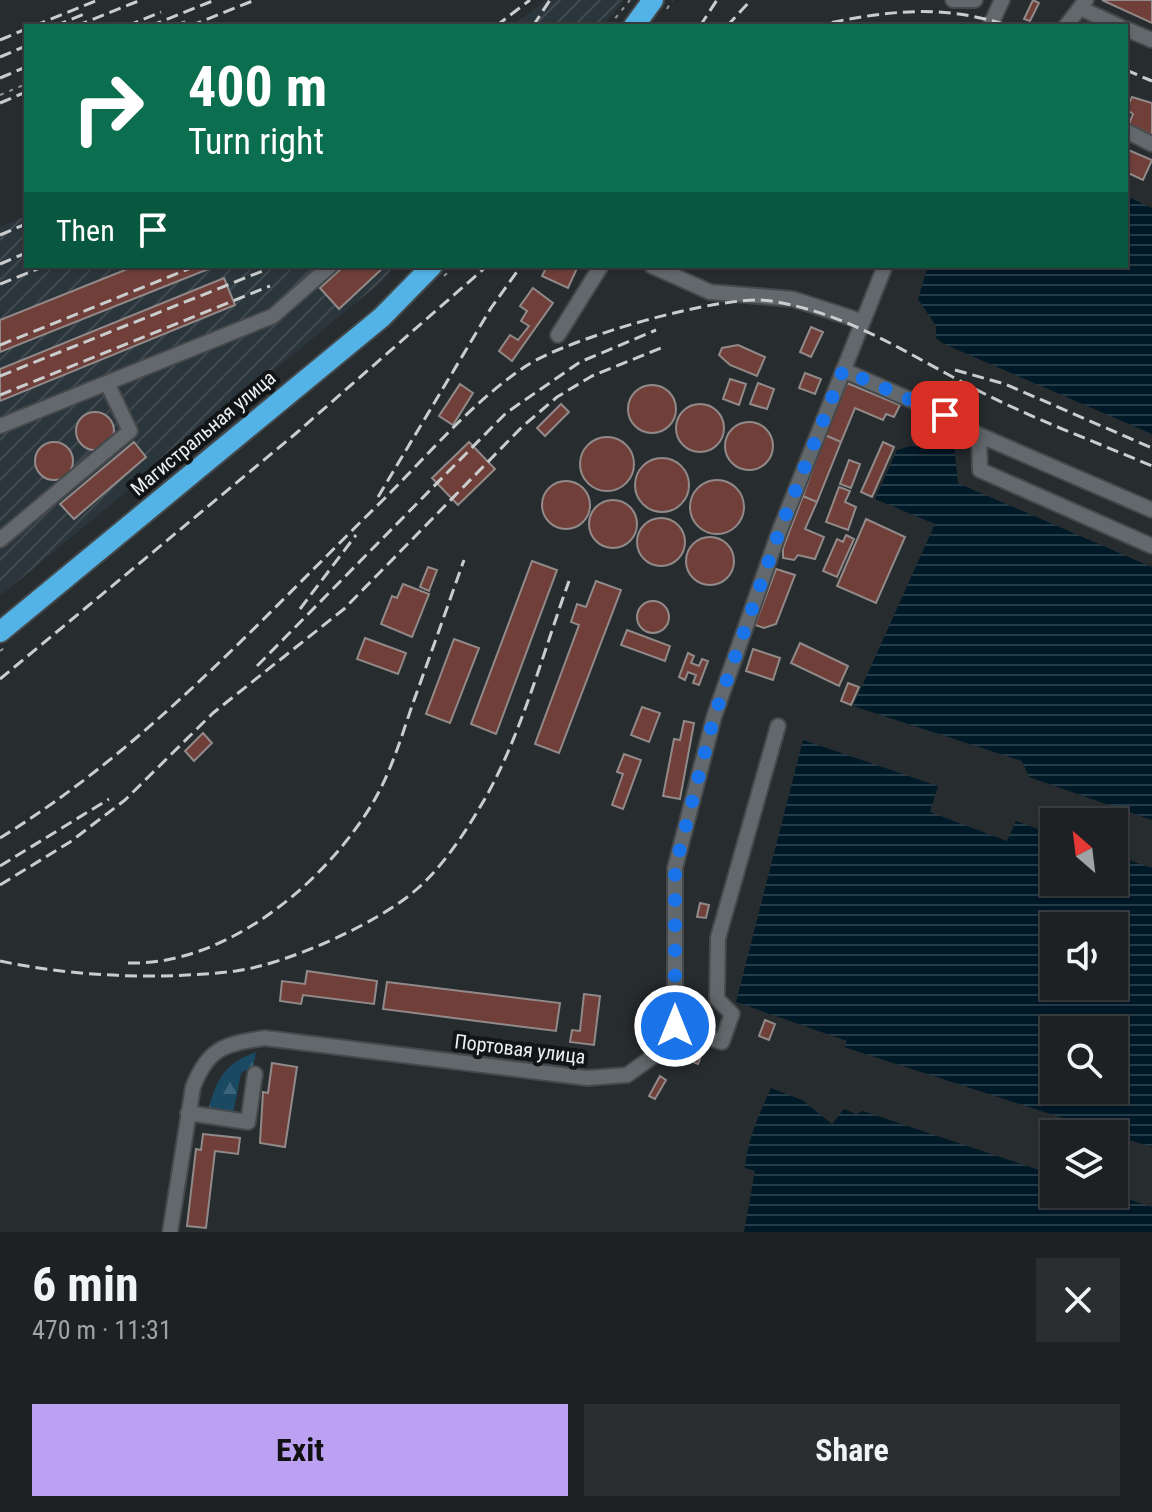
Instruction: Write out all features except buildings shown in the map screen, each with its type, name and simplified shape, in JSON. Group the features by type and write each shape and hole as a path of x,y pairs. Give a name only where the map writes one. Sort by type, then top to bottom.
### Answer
{"highway":[{"path":"635,24 653,0"},
{"name":"Магистральная улица","path":"0,632 382,317 430,268"}],"street":[{"path":"953,0 975,0"},
{"path":"991,24 1002,0"},
{"path":"1068,24 1084,5 1116,24"},
{"path":"1128,30 1152,40"},
{"path":"1128,132 1152,144"},
{"path":"0,426 273,316 328,268"},
{"path":"558,335 600,268"},
{"path":"656,268 710,292 793,299 861,321"},
{"path":"778,726 718,938 717,999 732,1014 722,1042 675,1026 675,868 714,717 779,532 884,268"},
{"path":"843,370 945,415 979,435 1152,510"},
{"path":"0,540 130,431 108,385"},
{"path":"979,435 980,470 1152,546"},
{"name":"Портовая улица","path":"170,1232 188,1113 201,1066 215,1051 235,1042 265,1038 587,1078 627,1075 655,1055 675,1026"},
{"path":"188,1113 248,1122 255,1074"}],"path":[{"path":"611,24 630,0"},
{"path":"177,24 188,20"},
{"path":"0,95 24,85"}],"shaded area":[{"path":"546,0 624,0 605,24 516,24"},
{"path":"1128,197 1152,208 1152,434 944,344 936,338 936,326 918,299 927,268 1128,268"},
{"path":"24,217 24,268 393,268 381,282 0,596 0,227"},
{"path":"945,436 955,442 958,483 1152,567 1152,820 1128,812 1128,808 1118,808 1029,777 1022,761 853,706 935,524 875,499 897,450"},
{"path":"803,740 938,786 930,812 1007,841 1016,821 1040,830 1040,896 1128,896 1128,860 1152,868 1152,1147 1128,1140 1128,1120 1064,1120 843,1052 847,1041 736,1002"},
{"path":"771,1088 802,1100 832,1124 844,1109 856,1114 863,1111 1040,1170 1040,1208 1128,1208 1128,1199 1152,1207 1152,1232 744,1232 755,1171 745,1168 746,1157"}],"green space":[{"path":"256,1052 253,1067 241,1073 233,1114 208,1111 223,1074 245,1056"}],"pier":[{"path":"953,436 959,440 964,461 962,480 1152,562 1152,567 958,483"},
{"path":"841,1046 1069,1120 1055,1120 934,1081 918,1087 841,1056"}],"railway":[{"path":"39,24 98,0"},
{"path":"81,24 141,0"},
{"path":"155,24 215,0"},
{"path":"195,24 255,0"},
{"path":"499,24 530,0"},
{"path":"534,24 550,0"},
{"path":"701,24 717,0"},
{"path":"729,24 751,0"},
{"path":"132,24 161,12"},
{"path":"824,24 865,16 912,12 960,14 1003,24"},
{"path":"60,24 84,14"},
{"path":"0,40 24,30"},
{"path":"0,57 24,47"},
{"path":"0,78 24,68"},
{"path":"1128,71 1152,81"},
{"path":"0,103 24,93"},
{"path":"0,235 24,225"},
{"path":"0,264 24,254"},
{"path":"0,284 40,268"},
{"path":"0,345 191,268"},
{"path":"0,679 294,435 485,268"},
{"path":"378,497 491,308 520,268"},
{"path":"0,376 265,270"},
{"path":"0,395 270,286"},
{"path":"0,838 105,764 154,722 247,635 452,429 506,380 546,355 608,331 683,311 748,300 798,307 870,333 1008,405 1152,466"},
{"path":"257,666 506,413 580,362 656,330"},
{"path":"0,885 70,842 125,800 213,713 344,609 522,427 557,397 592,376 661,348"},
{"path":"955,370 1005,384 1152,448"},
{"path":"300,609 356,535"},
{"path":"128,963 165,960 202,950 237,934 271,913 330,860 355,830 387,776 464,560"},
{"path":"0,961 58,971 118,975 236,971 306,951 356,928 400,902 443,861 494,782 529,697 569,581"},
{"path":"0,866 109,799"}],"route":[{"path":"675,1026 675,868 714,717 779,532 843,370 945,415"}]}
